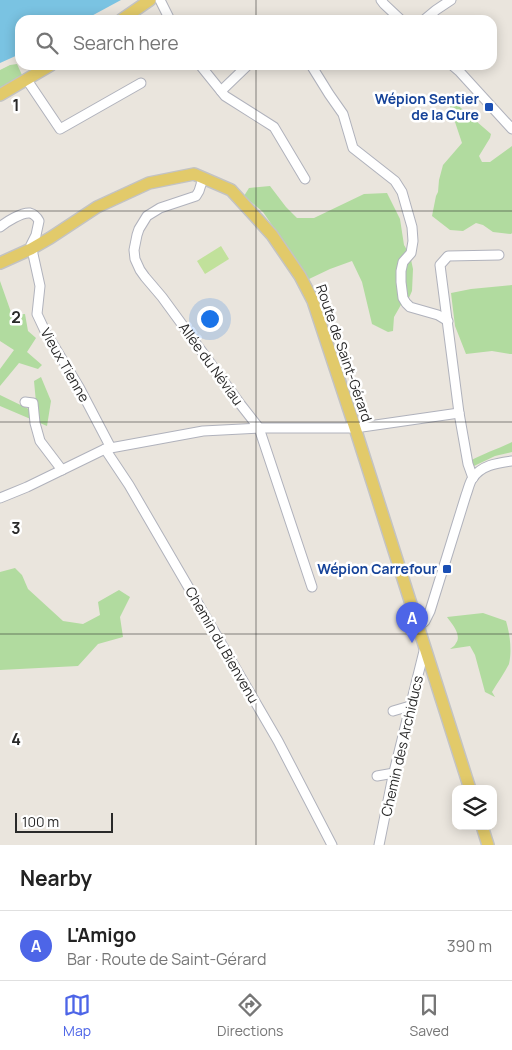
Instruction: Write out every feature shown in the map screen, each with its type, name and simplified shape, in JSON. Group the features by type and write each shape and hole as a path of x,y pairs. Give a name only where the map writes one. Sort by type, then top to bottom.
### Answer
{"main road":[{"path":"128,15 150,0"},
{"path":"0,95 43,70"},
{"name":"Route de Saint-Gérard","path":"0,263 50,238 98,206 149,183 194,174 231,190 272,235 300,276 313,301 469,785"},
{"path":"483,830 488,845"}],"street":[{"path":"160,0 168,15"},
{"path":"381,0 396,15"},
{"path":"430,15 451,0"},
{"path":"204,70 225,96 274,127 305,180"},
{"path":"221,91 243,70"},
{"path":"313,70 343,114 353,148 395,181 402,192 410,220 413,241 411,253 403,262 401,271 403,298 410,307 438,315 448,321"},
{"path":"457,70 512,129"},
{"path":"27,80 60,129 141,82"},
{"name":"Allée du Néviau","path":"203,178 196,196 160,208 147,216 137,235 134,250 135,258 145,277 162,297 259,428 312,588"},
{"path":"0,227 22,214 29,213 36,216 39,221 38,230 31,248"},
{"name":"Vieux Tienne","path":"31,248 40,286 38,314 45,331 79,388 108,448"},
{"path":"473,478 468,464 459,413 440,264 448,256 499,255"},
{"path":"25,402 33,403 40,441 62,470"},
{"path":"0,498 108,448 203,431 259,428 355,428 459,413"},
{"name":"Chemin du Bienvenu","path":"108,448 273,732 332,845"},
{"path":"418,627 425,621 430,610 473,478 487,466 494,463 512,461"},
{"name":"Chemin des Archiducs","path":"379,845 425,647"},
{"path":"393,711 410,706"},
{"path":"377,776 394,774"}],"green space":[{"path":"15,64 15,70 20,70 22,75 0,88 0,70"},
{"path":"446,95 491,134 479,156 482,162 490,162 512,146 511,234 493,232 483,225 476,223 463,231 450,230 432,216 443,165 462,143"},
{"path":"270,186 297,218 314,218 364,194 387,193 400,219 404,245 410,255 413,269 412,291 408,300 402,303 394,317 393,331 388,332 372,324 362,282 352,261 309,279 263,212 244,196 249,188"},
{"path":"221,246 229,259 205,274 197,261"},
{"path":"0,281 12,315 25,314 28,331 36,338 27,352 42,365 38,369 19,363 0,386 0,369 14,350 0,341"},
{"path":"512,285 512,354 492,351 466,354 455,326 451,293"},
{"path":"41,377 51,401 47,426 0,406 0,395 37,413 34,381"},
{"path":"512,442 512,452 495,456 474,466 470,461 480,456"},
{"path":"15,568 22,575 28,589 63,621 83,624 100,615 98,602 119,590 130,597 120,617 123,637 98,644 78,666 0,670 0,572"},
{"path":"483,613 506,621 509,637 509,664 492,692 495,697 485,692 475,655 470,646 450,649 456,644 458,637 456,630 447,617"}],"water":[{"path":"0,0 121,0 93,15 15,15 15,56 0,63"}],"place":[{"name":"Wépion Sentier de la Cure","path":"489,107"},
{"name":"Wépion Carrefour","path":"447,569"},
{"name":"L'Amigo","path":"412,643"}]}
